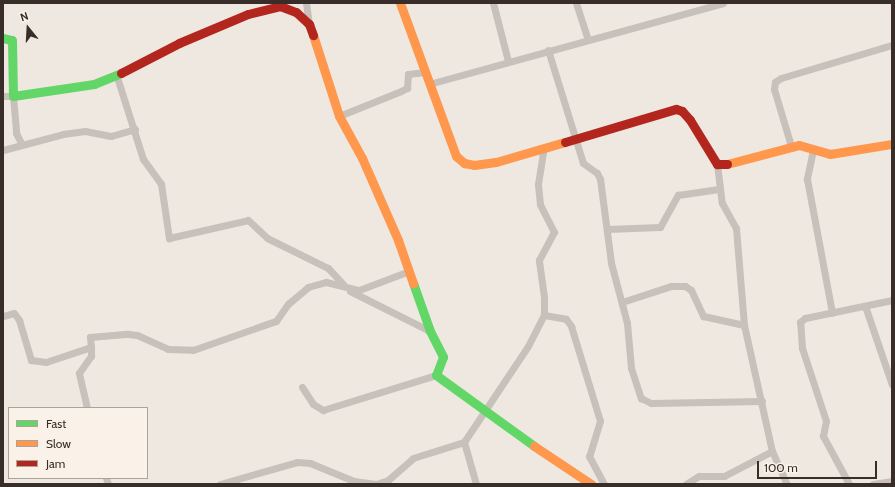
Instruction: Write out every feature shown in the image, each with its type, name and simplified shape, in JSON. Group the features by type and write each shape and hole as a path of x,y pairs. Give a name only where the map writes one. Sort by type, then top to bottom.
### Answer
{"street":[{"path":"306,3 309,24 339,116 362,158 409,271 430,331 443,357 436,375"},
{"path":"400,3 459,161 474,165 484,164 676,109 682,111 690,120 717,164 722,203 732,217 736,228 744,325 762,400 772,451 787,484"},
{"path":"493,3 508,61"},
{"path":"576,3 588,39"},
{"path":"429,84 723,3"},
{"path":"3,96 13,96 94,84 129,70 179,43 268,9 286,8 296,12 309,24"},
{"path":"3,38 12,40 13,96 16,133 22,145"},
{"path":"791,146 774,89 775,82 781,78 892,45"},
{"path":"548,50 583,163 597,172 600,179 611,263 622,302 629,335 631,368 641,398 646,402 762,400"},
{"path":"339,116 407,88 408,74 425,72"},
{"path":"116,74 135,129 143,158 161,184 169,238 248,220 267,238 328,268 344,285"},
{"path":"3,150 63,134 85,131 111,136 135,129"},
{"path":"717,164 735,162 799,145 830,154 892,144"},
{"path":"220,484 297,462 310,463 354,481 376,484 391,482 413,458 464,442 528,346 544,315 544,297 539,260 554,232 540,204 538,184 544,147"},
{"path":"813,150 807,170 807,179 832,313"},
{"path":"607,229 660,227 678,195 719,189"},
{"path":"88,407 79,373 91,356 90,337 128,334 137,335 168,349 193,350 276,322 288,304 308,287 334,282 358,290 409,271"},
{"path":"334,282 430,331"},
{"path":"622,302 671,286 685,286 691,290 703,316 744,325"},
{"path":"849,484 823,436 826,421 802,348 800,330 802,319 892,300"},
{"path":"865,306 892,385"},
{"path":"3,316 14,313 19,320 31,360 46,362 91,347"},
{"path":"544,315 566,319 571,326 600,421 589,456 604,484"},
{"path":"436,375 484,412 591,484"},
{"path":"302,387 313,404 323,410 436,375"},
{"path":"464,442 476,484"},
{"path":"686,484 699,476 724,476 772,451"},
{"path":"874,484 892,481"}],"traffic: fast":[{"path":"3,38 12,40 13,96 94,84 121,73"},
{"path":"413,283 430,331 443,357 436,375 534,446"}],"traffic: slow":[{"path":"400,3 456,156 464,163 474,165 496,162 565,142"},
{"path":"313,35 339,116 362,158 398,240 413,283"},
{"path":"727,164 799,145 830,154 892,144"},
{"path":"534,446 591,484"}],"traffic: jam":[{"path":"121,73 179,43 248,14 280,6 296,12 309,24 313,35"},
{"path":"565,142 676,109 682,111 690,120 717,164 727,164"}]}
